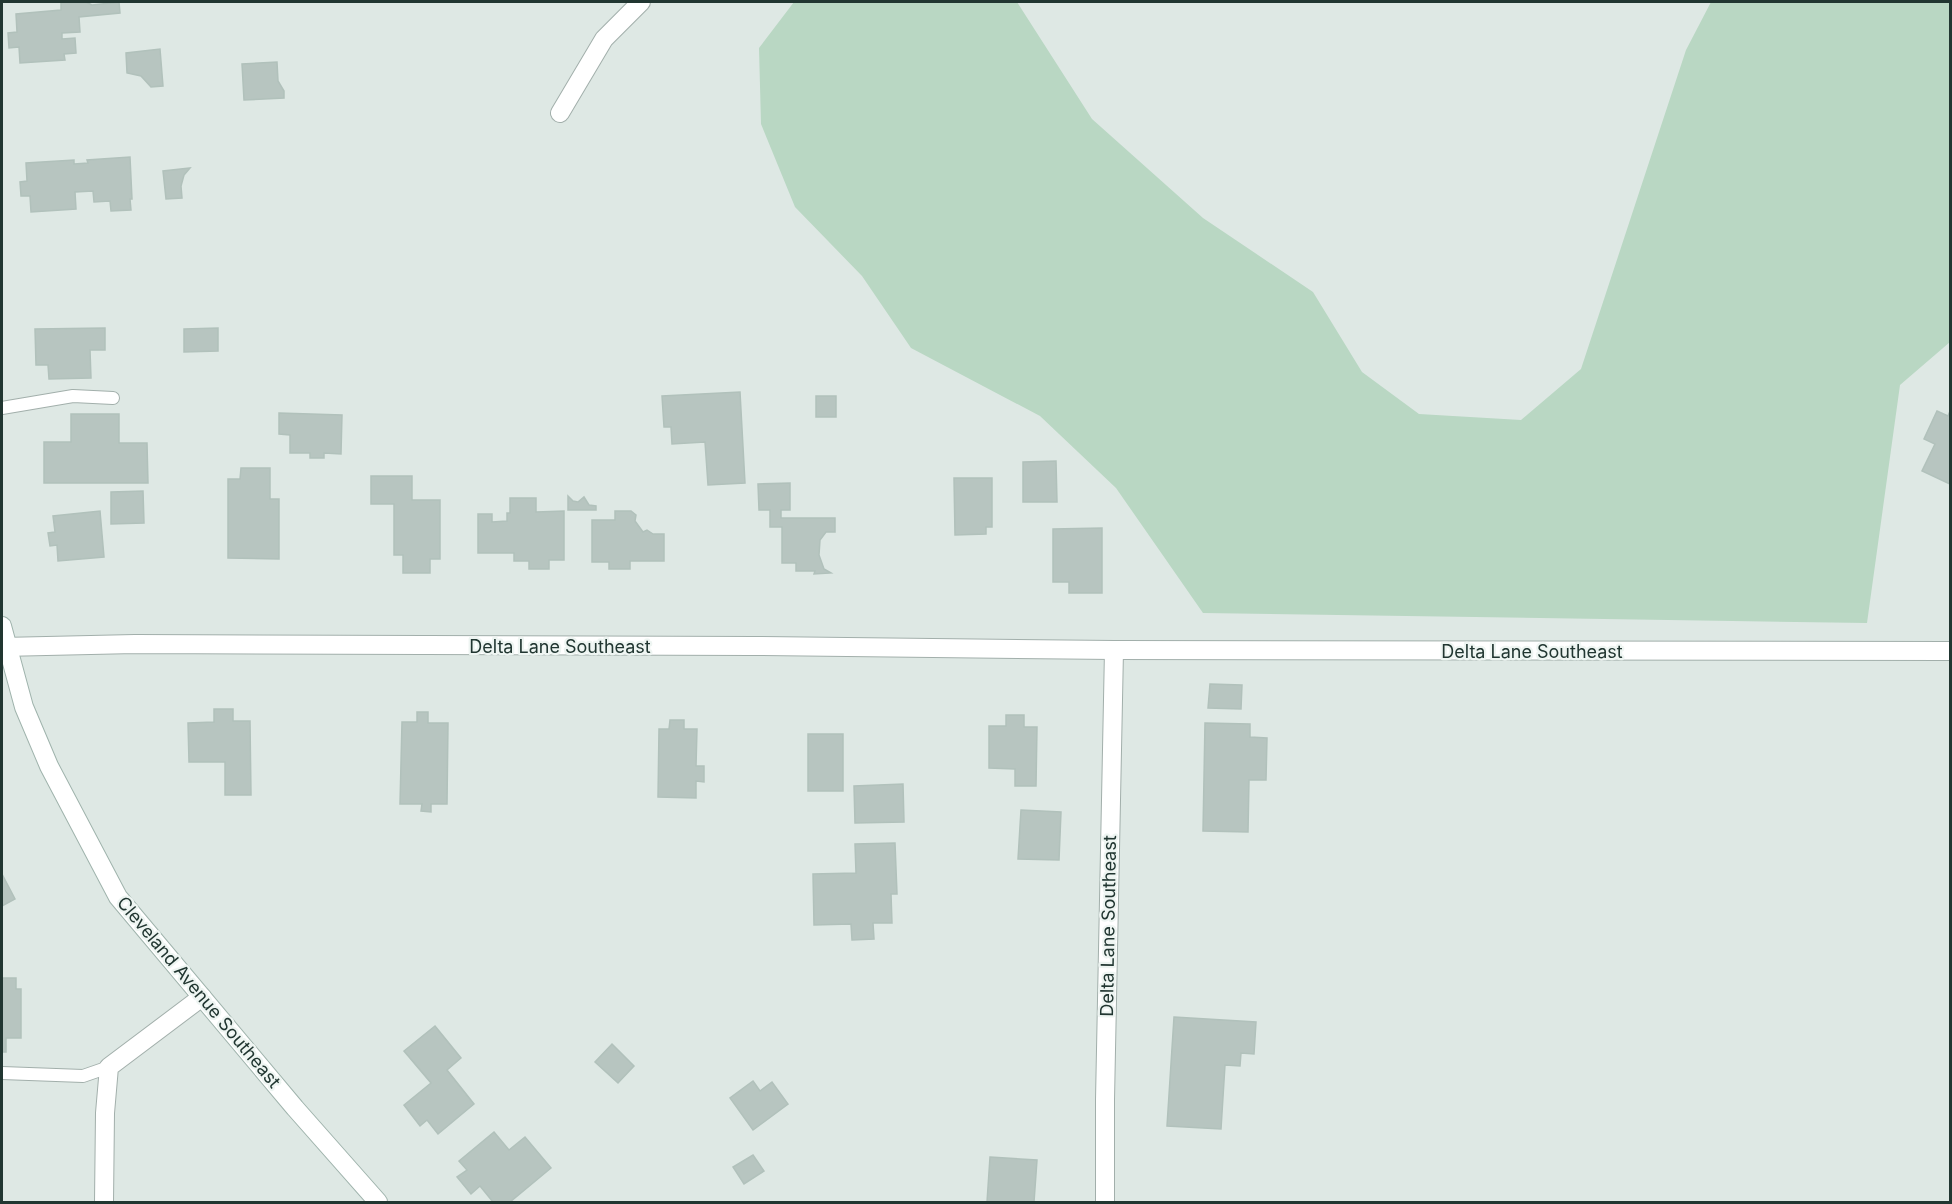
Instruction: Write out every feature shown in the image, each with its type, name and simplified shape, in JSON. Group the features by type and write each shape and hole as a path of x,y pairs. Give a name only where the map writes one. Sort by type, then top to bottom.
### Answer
{"street":[{"path":"560,113 604,39 641,2"},
{"name":"Cleveland Avenue Southeast","path":"2,626 4,646 24,707 49,766 118,897 378,1203"},
{"name":"Delta Lane Southeast","path":"4,646 147,644 1114,650 1950,651"},
{"name":"Delta Lane Southeast","path":"1105,1203 1105,1089 1114,650"},
{"path":"104,1203 105,1113 109,1067 202,998"}],"lane":[{"path":"2,408 73,396 113,398"},
{"path":"2,1073 83,1076 109,1067"}],"green space":[{"path":"794,2 1017,2 1092,119 1203,218 1313,292 1362,372 1419,414 1521,420 1581,369 1686,50 1711,2 1950,2 1950,342 1900,385 1867,623 1203,613 1116,488 1040,416 911,348 862,276 795,207 761,124 759,48"}],"building":[{"path":"61,2 86,2 92,5 119,2 120,13 79,17 80,32 62,33 62,39 75,38 76,53 64,54 65,60 20,63 19,47 9,48 8,33 17,32 16,14 61,10"},
{"path":"160,49 163,86 151,87 141,76 127,73 126,53"},
{"path":"277,62 278,81 284,91 284,98 244,100 242,64"},
{"path":"130,157 131,210 111,211 110,201 94,202 93,191 75,192 76,209 31,212 30,196 21,196 20,182 27,181 26,163 74,160 74,164 88,163 87,160"},
{"path":"190,168 184,175 181,186 182,198 166,199 163,171"},
{"path":"105,328 105,350 90,350 91,378 49,379 48,365 36,365 35,329"},
{"path":"218,328 218,351 184,352 184,329"},
{"path":"740,392 745,483 708,485 705,442 672,444 671,427 664,427 662,396"},
{"path":"816,396 836,396 836,417 816,417"},
{"path":"1937,411 1948,416 1950,411 1950,484 1922,471 1935,444 1924,439"},
{"path":"279,413 342,415 341,454 324,453 324,458 310,458 310,453 290,453 290,435 279,434"},
{"path":"71,414 119,414 119,443 147,443 148,483 44,483 44,442 71,442"},
{"path":"1056,461 1057,502 1023,502 1023,462"},
{"path":"241,468 270,468 270,499 279,499 279,559 228,558 228,479 240,479"},
{"path":"371,476 412,476 412,500 440,500 440,559 430,559 430,573 403,573 403,555 394,555 394,504 371,504"},
{"path":"954,478 992,478 992,527 986,527 986,534 955,535"},
{"path":"790,483 790,510 781,510 781,518 835,518 835,532 826,532 820,540 819,555 824,569 831,573 814,574 815,571 796,571 796,563 782,563 782,527 770,527 770,510 759,510 758,484"},
{"path":"143,491 144,523 111,524 111,492"},
{"path":"568,496 578,502 584,497 589,505 596,506 596,510 568,510"},
{"path":"510,498 536,498 536,512 564,511 564,560 549,560 549,569 529,569 529,561 514,561 514,553 478,553 478,514 492,514 492,522 507,521 507,513 510,513"},
{"path":"100,511 104,557 58,561 57,545 50,546 48,533 55,532 53,516"},
{"path":"615,511 631,511 636,515 635,521 643,532 647,530 653,534 664,534 664,561 630,561 630,569 609,569 609,562 592,562 592,520 615,520"},
{"path":"1102,528 1102,593 1069,593 1069,582 1053,582 1053,529"},
{"path":"1210,684 1242,685 1241,709 1208,708"},
{"path":"214,709 233,709 233,721 250,721 251,795 225,795 225,762 189,762 188,723 214,722"},
{"path":"417,712 428,712 428,723 448,723 447,804 431,804 431,812 421,811 422,804 400,804 402,722 417,722"},
{"path":"1006,715 1024,715 1024,727 1037,727 1036,786 1015,786 1015,769 989,768 989,726 1006,726"},
{"path":"670,720 684,720 684,729 697,729 696,766 704,766 704,782 696,781 696,798 658,797 659,729 669,729"},
{"path":"1205,723 1250,724 1250,737 1267,738 1266,780 1249,780 1248,832 1203,831"},
{"path":"808,734 843,734 843,791 808,791"},
{"path":"903,784 904,822 855,823 854,786"},
{"path":"1021,810 1061,812 1059,860 1018,859"},
{"path":"895,843 897,894 891,894 892,923 873,923 874,939 852,940 851,924 814,925 813,874 856,873 855,844"},
{"path":"2,874 15,899 2,906"},
{"path":"2,978 16,978 16,989 21,989 21,1038 6,1038 6,1052 2,1052"},
{"path":"1174,1017 1256,1022 1254,1054 1241,1053 1240,1066 1225,1065 1221,1129 1167,1126"},
{"path":"435,1026 461,1058 447,1070 474,1104 438,1134 427,1120 420,1126 404,1105 431,1083 404,1051"},
{"path":"612,1044 634,1066 618,1083 595,1062"},
{"path":"753,1081 760,1091 772,1082 788,1104 753,1130 730,1098"},
{"path":"494,1132 509,1150 525,1137 551,1168 510,1202 493,1202 480,1186 471,1194 457,1177 467,1170 459,1161"},
{"path":"753,1155 764,1171 744,1184 733,1167"},
{"path":"990,1157 1037,1160 1034,1202 987,1202"}]}
